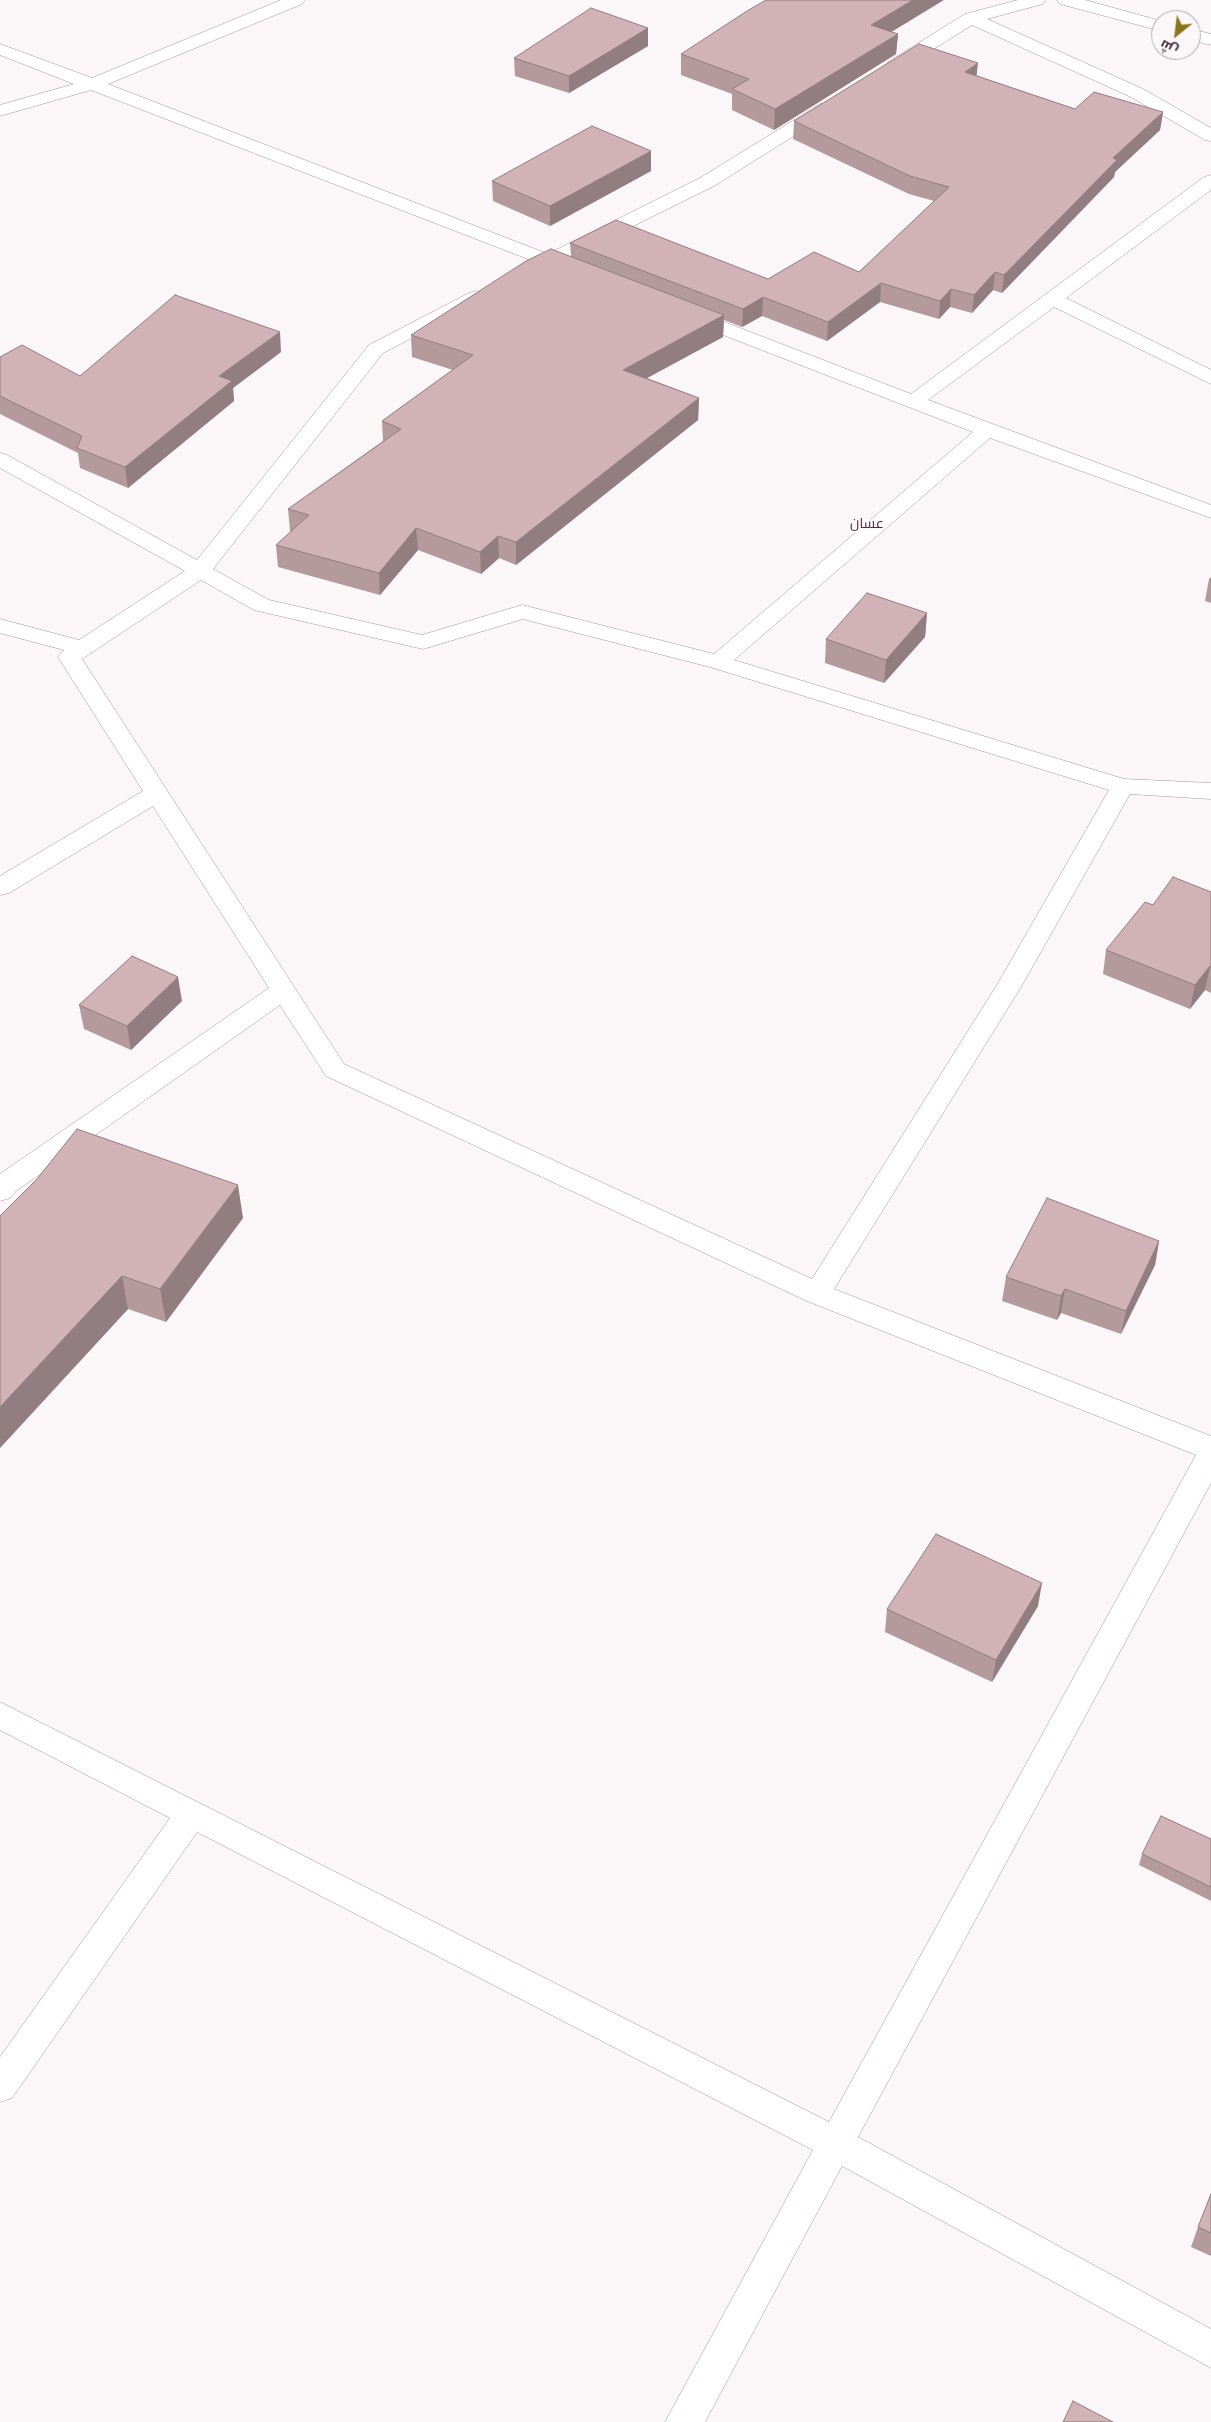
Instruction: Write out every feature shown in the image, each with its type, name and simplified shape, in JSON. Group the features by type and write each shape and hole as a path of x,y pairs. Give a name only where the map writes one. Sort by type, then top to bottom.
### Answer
{"street":[{"path":"0,111 93,84 296,0"},
{"path":"872,80 971,18 1037,0"},
{"path":"1066,0 1151,23"},
{"path":"971,18 1137,93 1211,136"},
{"path":"0,49 576,271"},
{"path":"847,95 707,182 548,260 376,349 200,570 69,657 335,1070 817,1294 1211,1448"},
{"path":"913,402 1211,181"},
{"path":"1052,298 1211,378"},
{"path":"676,310 987,430 1211,512"},
{"path":"718,662 987,430"},
{"path":"0,459 262,605 423,642 522,612 718,662 1123,786 1211,792"},
{"path":"0,626 83,648"},
{"path":"817,1294 1008,987 1123,786"},
{"path":"0,887 157,793"},
{"path":"0,1190 14,1178 284,990"},
{"path":"684,2422 1211,1455"},
{"path":"0,1715 836,2144 1211,2349"},
{"path":"0,2086 192,1814"}],"building":[{"path":"766,0 913,0 871,25 898,34 775,109 732,89 749,79 681,54"},
{"path":"591,8 648,28 569,76 514,58"},
{"path":"919,44 978,63 965,72 1075,109 1094,92 1163,112 1113,158 1117,160 1004,275 995,272 974,295 951,289 940,301 881,283 828,322 763,297 743,309 570,243 616,220 768,279 814,252 859,272 949,187 910,176 794,121"},
{"path":"592,126 651,151 550,206 492,181"},
{"path":"551,249 724,315 623,370 699,398 516,542 498,536 480,552 416,528 379,573 276,545 309,515 288,509 401,429 382,421 473,355 411,335 526,261"},
{"path":"175,295 280,332 219,376 232,381 125,467 77,448 82,436 0,396 0,357 22,345 80,376"},
{"path":"867,593 927,613 886,660 826,639"},
{"path":"1173,877 1211,892 1211,967 1195,985 1106,950 1145,902 1153,905"},
{"path":"132,956 178,977 127,1026 79,1005"},
{"path":"77,1129 238,1185 160,1289 122,1276 0,1407 0,1216 37,1179"},
{"path":"1047,1198 1159,1241 1126,1311 1065,1289 1061,1296 1006,1277"},
{"path":"936,1534 1042,1583 996,1660 887,1609"},
{"path":"1161,1816 1211,1839 1211,1887 1142,1854"},
{"path":"1211,2194 1211,2233 1198,2227"},
{"path":"1073,2401 1113,2422 1063,2422"}],"district":[{"name":"عسان","path":"867,525"}]}
